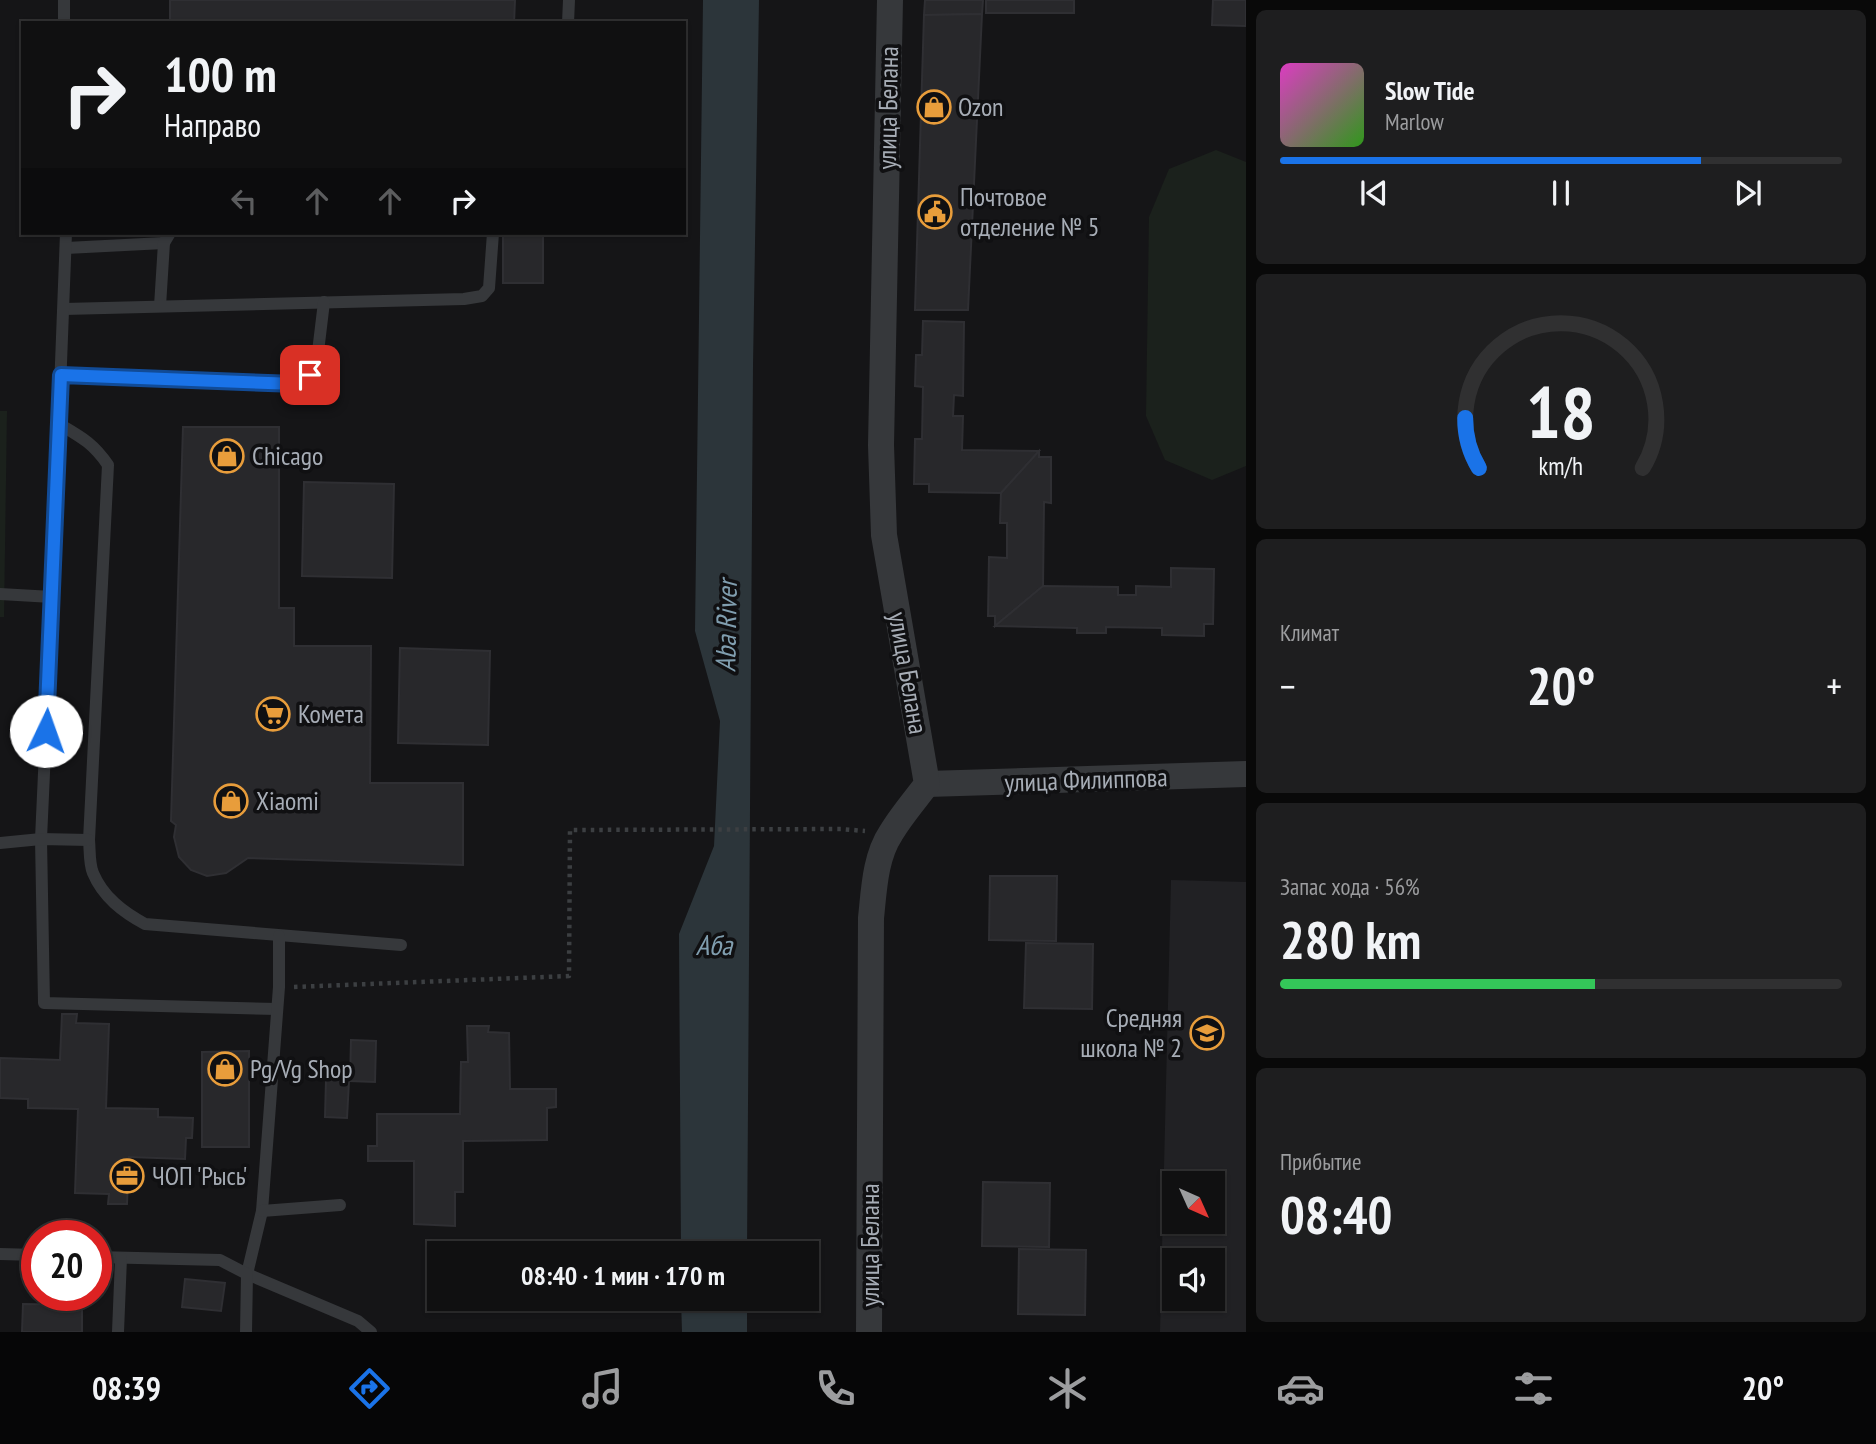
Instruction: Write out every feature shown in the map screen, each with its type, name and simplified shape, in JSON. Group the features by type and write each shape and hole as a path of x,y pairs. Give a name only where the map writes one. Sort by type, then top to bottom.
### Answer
{"street":[{"name":"улица Белана","path":"869,1332 871,918 876,876 885,845 890,834 927,784 884,535 881,445 890,0"},
{"name":"улица Филиппова","path":"927,784 1246,774"}],"lane":[{"path":"64,0 64,21"},
{"path":"568,21 569,0"},
{"path":"66,235 41,839 44,1003 277,1009"},
{"path":"64,309 464,299 482,296 489,288 493,235"},
{"path":"66,247 167,238 160,306"},
{"path":"61,375 296,384 310,375 317,360 324,302"},
{"path":"59,424 89,441 107,465 89,840 92,872 106,894 122,912 145,925 401,945"},
{"path":"0,594 52,597"},
{"path":"0,843 41,839 89,840"},
{"path":"246,1332 247,1273 262,1211 279,988 279,936"},
{"path":"262,1211 340,1205"},
{"path":"0,1254 21,1255"},
{"path":"112,1258 220,1260 358,1321 371,1332"},
{"path":"118,1332 121,1258"}],"path":[{"path":"279,988 569,976 570,830 841,829"}],"shaded area":[{"path":"1216,150 1246,162 1246,466 1212,480 1165,460 1146,416 1149,217 1169,169"},
{"path":"0,411 7,411 4,617 0,617"},
{"name":"Средняя школа № 2","path":"1171,880 1246,882 1246,1332 1160,1332 1162,1250 1162,1311 1225,1311 1225,1248 1162,1248 1162,1234 1225,1234 1225,1171 1164,1171"}],"water":[{"name":"Аба","path":"703,0 759,0 753,366 747,1241 681,1241 679,934 714,846 720,721 695,631"},
{"path":"681,1311 747,1311 747,1332 682,1332"}],"building":[{"path":"170,0 515,0 514,21 170,21"},
{"path":"925,0 983,0 982,14 924,15"},
{"path":"986,0 1074,0 1074,13 986,13"},
{"path":"1213,0 1246,0 1246,26 1212,25"},
{"path":"982,14 968,310 915,310 924,15"},
{"path":"503,235 543,235 543,283 503,283"},
{"path":"923,321 964,322 963,396 954,395 953,416 963,416 962,450 1039,451 1001,493 929,492 929,484 914,484 915,439 922,439 923,387 915,386 916,355 922,355"},
{"name":"Комета","path":"183,427 279,427 279,608 294,608 294,646 371,646 370,783 463,783 463,865 248,858 226,873 207,876 191,870 179,857 174,837 176,825 171,821"},
{"path":"1039,451 1039,457 1051,457 1051,503 1044,502 1043,586 995,626 995,616 988,616 989,557 1007,558 1007,523 1000,523 1001,493"},
{"path":"304,482 394,484 392,578 302,576"},
{"path":"1171,568 1214,569 1213,624 1204,624 1204,636 1162,635 1162,628 1106,627 1106,633 1077,633 1077,628 995,626 1043,586 1118,587 1118,595 1136,595 1136,586 1171,587"},
{"path":"400,648 490,651 488,745 398,743"},
{"path":"990,876 1057,876 1056,941 989,940"},
{"path":"1026,943 1093,944 1092,1009 1024,1008"},
{"path":"62,1014 77,1014 76,1023 109,1024 106,1108 158,1109 158,1117 193,1118 192,1138 186,1138 185,1159 129,1157 127,1204 108,1204 109,1194 75,1193 78,1109 28,1108 28,1099 0,1098 0,1058 60,1060"},
{"path":"467,1026 489,1026 488,1032 509,1033 510,1089 556,1089 556,1107 547,1108 547,1140 463,1141 463,1192 455,1192 455,1226 414,1224 414,1161 368,1161 368,1146 377,1146 377,1114 460,1114 461,1062 468,1062"},
{"path":"351,1040 376,1041 375,1082 350,1081"},
{"path":"249,1051 249,1147 202,1147 202,1052"},
{"path":"326,1080 349,1081 347,1118 325,1117"},
{"path":"983,1182 1050,1183 1049,1247 982,1246"},
{"path":"1019,1249 1086,1250 1085,1315 1018,1314"},
{"path":"185,1279 225,1283 221,1311 182,1307"},
{"path":"23,1311 82,1311 82,1332 22,1332"}],"place":[{"name":"Ozon","path":"934,107"},
{"name":"Почтовое отделение № 5","path":"935,212"},
{"name":"Chicago","path":"227,456"},
{"name":"Комета","path":"273,714"},
{"name":"Xiaomi","path":"231,801"},
{"name":"Средняя школа № 2","path":"1207,1033"},
{"name":"Pg/Vg Shop","path":"225,1069"},
{"name":"ЧОП 'Рысь'","path":"127,1176"}],"route":[{"path":"46,731 61,375 296,384 310,375"}],"water label":[{"name":"Aba River","path":"726,626"}]}
